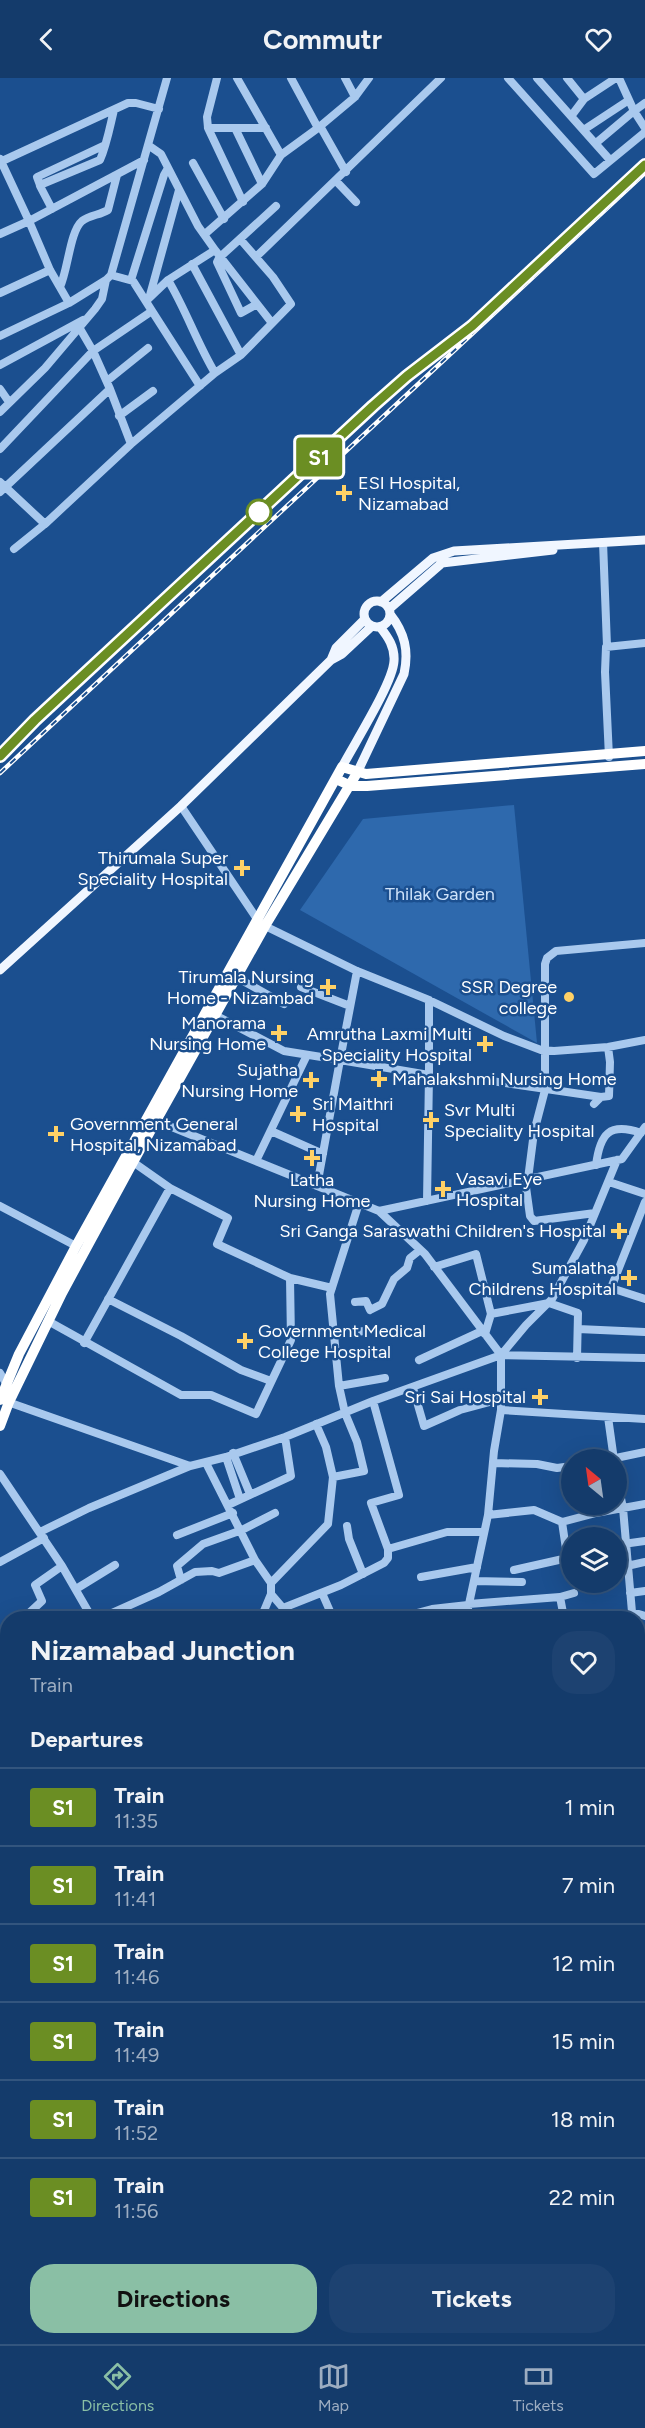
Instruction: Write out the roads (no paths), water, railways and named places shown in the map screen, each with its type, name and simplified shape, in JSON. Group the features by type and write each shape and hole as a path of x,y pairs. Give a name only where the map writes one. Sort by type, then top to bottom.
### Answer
{"highway":[{"path":"6,1399 2,1376 19,1354 76,1246 261,923 342,767 366,774 645,751"},
{"path":"336,779 351,786 367,786 645,764"},
{"path":"0,1426 6,1399 133,1162 236,977 261,923 351,786 357,773"}],"main road":[{"path":"0,970 181,806 331,660 336,648 372,624 385,624 390,612 442,563 645,540"},
{"path":"342,767 393,670 393,649 387,635 372,624 364,614 369,604 381,602 433,558 444,553 497,547 603,545 645,547"},
{"path":"357,773 404,674 406,664 405,639 398,624 381,602"}],"street":[{"path":"0,412 45,368 102,299 167,78"},
{"path":"217,78 207,117 208,128 243,202"},
{"path":"237,78 281,155"},
{"path":"291,78 346,172"},
{"path":"345,78 355,97"},
{"path":"205,234 262,184 281,155 355,97 369,78"},
{"path":"256,257 441,78"},
{"path":"508,78 594,174 645,130 618,78 584,99 572,115"},
{"path":"537,78 585,129 610,160"},
{"path":"567,78 584,99"},
{"path":"585,129 629,100"},
{"path":"69,303 50,270 0,160 131,102 159,109"},
{"path":"596,143 645,103"},
{"path":"52,209 36,179 105,145 114,110"},
{"path":"208,128 236,130 266,128"},
{"path":"236,130 262,184"},
{"path":"148,145 159,151 198,226 219,258 272,323"},
{"path":"0,234 144,160"},
{"path":"193,163 224,219"},
{"path":"131,280 168,168"},
{"path":"60,287 66,274 75,230 82,221 108,210 117,175"},
{"path":"336,181 356,202"},
{"path":"147,299 179,190"},
{"path":"257,304 241,314 218,267 219,258 276,206"},
{"path":"14,549 45,525 130,444 215,373 241,355 291,302 240,239"},
{"path":"147,299 168,280 214,250"},
{"path":"192,264 241,355"},
{"path":"0,293 50,270"},
{"path":"0,336 69,303 108,278 131,280 147,299 152,311 200,386"},
{"path":"168,280 186,313 203,354 215,373"},
{"path":"0,449 93,351 152,311"},
{"path":"0,365 88,317"},
{"path":"79,327 108,385 130,444"},
{"path":"45,525 2,487 148,348"},
{"path":"0,389 9,402"},
{"path":"119,416 153,391"},
{"path":"603,545 609,768"},
{"path":"607,646 645,644"},
{"path":"181,806 261,923 357,971 429,1000 504,1036 545,1050 608,1047 645,1041"},
{"path":"595,1213 534,1221 530,1216 526,1180 534,1132 545,1090 545,964 547,958 556,951 645,943"},
{"path":"317,1186 357,971"},
{"path":"236,977 284,1004"},
{"path":"301,987 350,1006"},
{"path":"428,1201 429,1000"},
{"path":"215,1015 270,1045 291,1052 429,1075"},
{"path":"478,1079 545,1090 609,1096 608,1047"},
{"path":"256,1161 307,1055"},
{"path":"594,1104 602,1097"},
{"path":"157,1121 379,1211 420,1250 501,1355 501,1410 488,1515 467,1611"},
{"path":"379,1211 622,1159 643,1130 625,1128 609,1133 600,1141 596,1164"},
{"path":"271,1131 323,1154"},
{"path":"501,1355 549,1303 584,1240 617,1160"},
{"path":"133,1162 170,1188 228,1218 216,1244 290,1278 332,1288"},
{"path":"609,1182 645,1194"},
{"path":"84,1343 170,1188"},
{"path":"645,1202 611,1288 645,1299"},
{"path":"333,1477 364,1471 357,1442 345,1413 339,1386 330,1294 359,1203"},
{"path":"0,1206 76,1246"},
{"path":"355,1302 366,1301 370,1310 382,1304 394,1279 407,1268 410,1258 420,1250"},
{"path":"419,1360 484,1332 491,1314 476,1254 434,1267"},
{"path":"48,1321 181,1395 211,1395 256,1414 291,1340 290,1278"},
{"path":"108,1299 241,1370 271,1381"},
{"path":"491,1314 549,1303 578,1313 577,1358"},
{"path":"578,1329 645,1332"},
{"path":"334,1335 364,1331"},
{"path":"0,1562 89,1508 190,1466 285,1437 373,1401 501,1355 645,1358"},
{"path":"339,1386 385,1378"},
{"path":"413,1388 424,1426 460,1410 501,1399"},
{"path":"6,1399 190,1466"},
{"path":"272,1594 283,1608 322,1593 386,1562 388,1549 371,1503 399,1495 373,1401"},
{"path":"501,1410 645,1419"},
{"path":"608,1417 611,1449"},
{"path":"271,1583 328,1524 333,1477 326,1446 316,1424"},
{"path":"228,1504 291,1476 285,1437"},
{"path":"627,1456 645,1452"},
{"path":"230,1455 250,1494"},
{"path":"230,1455 240,1499"},
{"path":"206,1462 255,1560 271,1583 272,1594 264,1611"},
{"path":"493,1463 537,1464 561,1467"},
{"path":"0,1474 62,1566 88,1611"},
{"path":"627,1507 645,1504"},
{"path":"488,1515 534,1510 562,1522 588,1515"},
{"path":"177,1535 233,1513"},
{"path":"181,1581 177,1566 202,1545 242,1530 275,1513"},
{"path":"562,1522 563,1527"},
{"path":"347,1526 349,1539 363,1574"},
{"path":"388,1549 447,1532 484,1532"},
{"path":"627,1545 645,1541"},
{"path":"514,1570 561,1559"},
{"path":"116,1611 181,1581 195,1572 219,1573 255,1560"},
{"path":"632,1611 627,1566 645,1562"},
{"path":"76,1589 115,1565"},
{"path":"31,1611 42,1601 35,1585 62,1566"},
{"path":"421,1577 477,1567"},
{"path":"474,1581 522,1581"},
{"path":"630,1593 645,1591"},
{"path":"322,1593 330,1611"},
{"path":"422,1611 468,1604 560,1597 574,1593"},
{"path":"560,1597 563,1611"}],"railway":[{"path":"0,773 645,173"},
{"path":"0,756 35,720 373,406 468,330"}],"train":[{"name":"S1","path":"0,756 35,720 373,406 407,376 472,326 645,165"}],"place":[{"name":"ESI Hospital, Nizamabad","path":"344,493"},
{"name":"Thirumala Super Speciality Hospital","path":"242,868"},
{"name":"Tirumala Nursing Home - Nizambad","path":"328,987"},
{"name":"SSR Degree college","path":"569,997"},
{"name":"Manorama Nursing Home","path":"279,1033"},
{"name":"Amrutha Laxmi Multi Speciality Hospital","path":"485,1044"},
{"name":"Mahalakshmi Nursing Home","path":"379,1079"},
{"name":"Sujatha Nursing Home","path":"311,1080"},
{"name":"Sri Maithri Hospital","path":"298,1114"},
{"name":"Svr Multi Speciality Hospital","path":"431,1120"},
{"name":"Government General Hospital, Nizamabad","path":"56,1134"},
{"name":"Latha Nursing Home","path":"312,1158"},
{"name":"Vasavi Eye Hospital","path":"443,1189"},
{"name":"Sri Ganga Saraswathi Children's Hospital","path":"619,1231"},
{"name":"Sumalatha Childrens Hospital","path":"629,1278"},
{"name":"Government Medical College Hospital","path":"245,1341"},
{"name":"Sri Sai Hospital","path":"540,1397"}],"park label":[{"name":"Thilak Garden","path":"440,894"}]}
